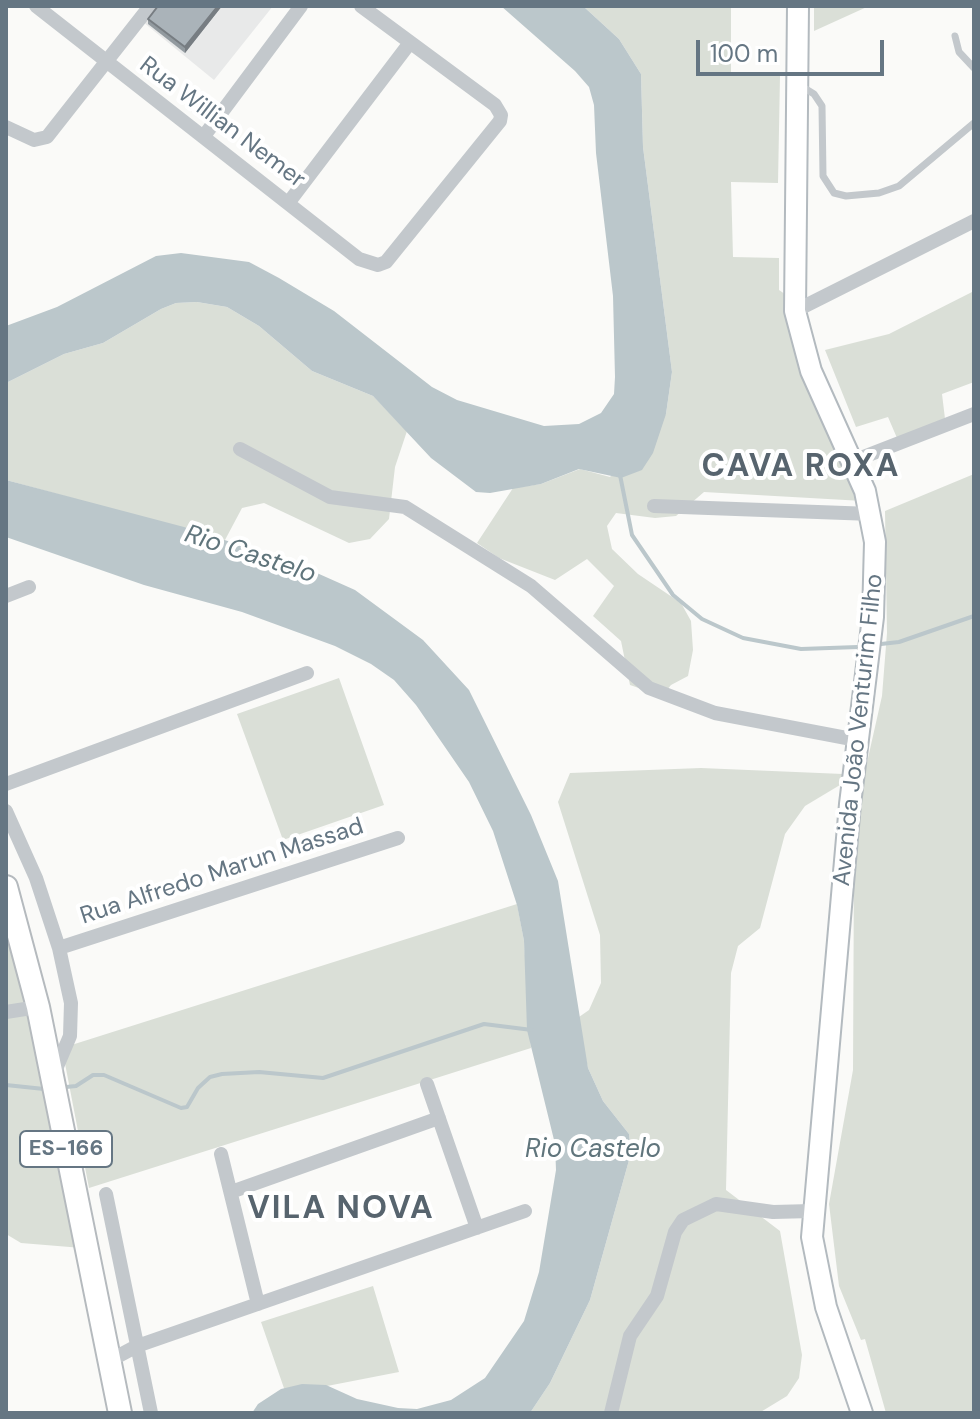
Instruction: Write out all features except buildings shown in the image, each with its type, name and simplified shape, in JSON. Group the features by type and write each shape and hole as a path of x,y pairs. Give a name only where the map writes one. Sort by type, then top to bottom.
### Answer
{"main road":[{"name":"ES-166","path":"6,887 53,1076 120,1413"}],"street":[{"name":"Rua Willian Nemer","path":"36,6 359,259 372,264 386,262 500,121 499,109 409,44"},
{"path":"6,127 34,140 47,137 150,6"},
{"path":"204,136 301,6"},
{"path":"289,202 409,44 361,6"},
{"name":"Avenida João Venturim Filho","path":"798,6 795,311 811,371 853,461 872,514 874,604 857,740 825,1101 812,1211 816,1266 862,1413"},
{"path":"795,311 974,221"},
{"path":"853,461 974,414"},
{"path":"240,449 330,497 405,507 531,586 649,688 715,713 857,740"},
{"path":"654,506 872,514"},
{"path":"6,596 29,587"},
{"path":"6,784 307,673"},
{"path":"6,811 30,859 59,948 72,1020 70,1036 53,1076"},
{"name":"Rua Alfredo Marun Massad","path":"59,948 398,838"},
{"path":"6,1012 38,1007"},
{"path":"427,1084 477,1228"},
{"path":"231,1192 439,1118"},
{"path":"221,1154 258,1304"},
{"path":"106,1194 151,1413"},
{"path":"611,1413 630,1336 657,1296 671,1243 683,1220 716,1204 780,1213 812,1211"},
{"path":"109,1361 137,1346 525,1211"}],"lane":[{"path":"955,36 959,52 974,68"},
{"path":"799,85 814,94 822,106 823,176 834,193 846,196 879,193 899,186 974,123"}],"shaded area":[{"path":"155,6 273,6 214,80 143,22"},
{"path":"583,6 731,6 731,76 780,76 778,183 731,182 733,257 779,258 779,290 795,301 863,501 704,492 676,516 655,518 616,513 607,526 612,549 638,574 681,603 691,621 693,650 688,676 671,685 662,696 630,685 621,641 593,616 614,586 587,559 555,580 499,558 477,543 513,488 541,484 580,469 610,477 666,414 672,372 643,147 641,74 619,39"},
{"path":"814,6 869,6 814,31"},
{"path":"974,291 974,382 942,394 946,427 900,445 888,417 856,427 825,350 889,334"},
{"path":"197,302 227,307 259,326 312,371 373,396 407,431 395,467 389,519 370,539 349,543 264,503 242,508 225,540 6,480 6,383 64,354 103,343 161,309 176,303"},
{"path":"974,474 974,1413 886,1413 865,1339 861,1340 839,1286 829,1204 853,1070 854,861 861,789 882,696 887,633 885,511"},
{"path":"339,678 384,805 283,840 237,714"},
{"path":"701,768 843,774 840,785 805,806 785,834 760,928 738,946 731,973 726,1190 780,1231 802,1355 799,1378 787,1396 759,1413 530,1413 550,1383 590,1300 631,1153 629,1134 603,1101 588,1068 583,1047 579,1017 589,1010 601,983 600,935 558,802 570,773"},
{"path":"6,893 82,1248 21,1243 6,1234"},
{"path":"517,904 524,941 531,1048 89,1188 62,1048"},
{"path":"373,1286 399,1372 286,1394 261,1322"}],"water":[{"path":"501,6 583,6 619,39 641,74 643,147 672,372 666,414 653,453 642,470 621,478 579,469 541,484 490,493 476,492 431,458 373,396 312,371 259,326 227,307 197,302 176,303 161,309 103,343 64,354 6,383 6,326 57,307 156,256 181,253 249,262 334,311 432,387 457,400 544,426 579,424 601,413 614,394 615,377 613,296 596,153 594,105 589,87 575,71"},
{"name":"Rio Castelo","path":"6,480 184,527 290,561 355,590 423,640 469,690 531,815 558,881 588,1068 603,1101 629,1134 631,1153 590,1300 550,1383 530,1413 252,1413 258,1404 281,1389 302,1384 326,1385 357,1399 398,1408 417,1409 451,1400 485,1378 524,1321 539,1272 556,1170 555,1144 527,1030 524,941 517,905 493,831 469,782 416,705 394,680 371,664 335,646 242,612 144,585 6,537"}],"waterway":[{"path":"620,475 632,535 673,595 702,619 743,638 801,649 858,647"},
{"path":"881,644 899,642 974,616"},
{"path":"66,1087 76,1086 93,1075 104,1075 181,1108 187,1107 198,1088 210,1077 222,1074 259,1072 323,1078 484,1024 532,1030"},
{"path":"6,1085 44,1089"}],"district":[{"name":"CAVA ROXA","path":"801,468"},
{"name":"VILA NOVA","path":"341,1210"}]}
